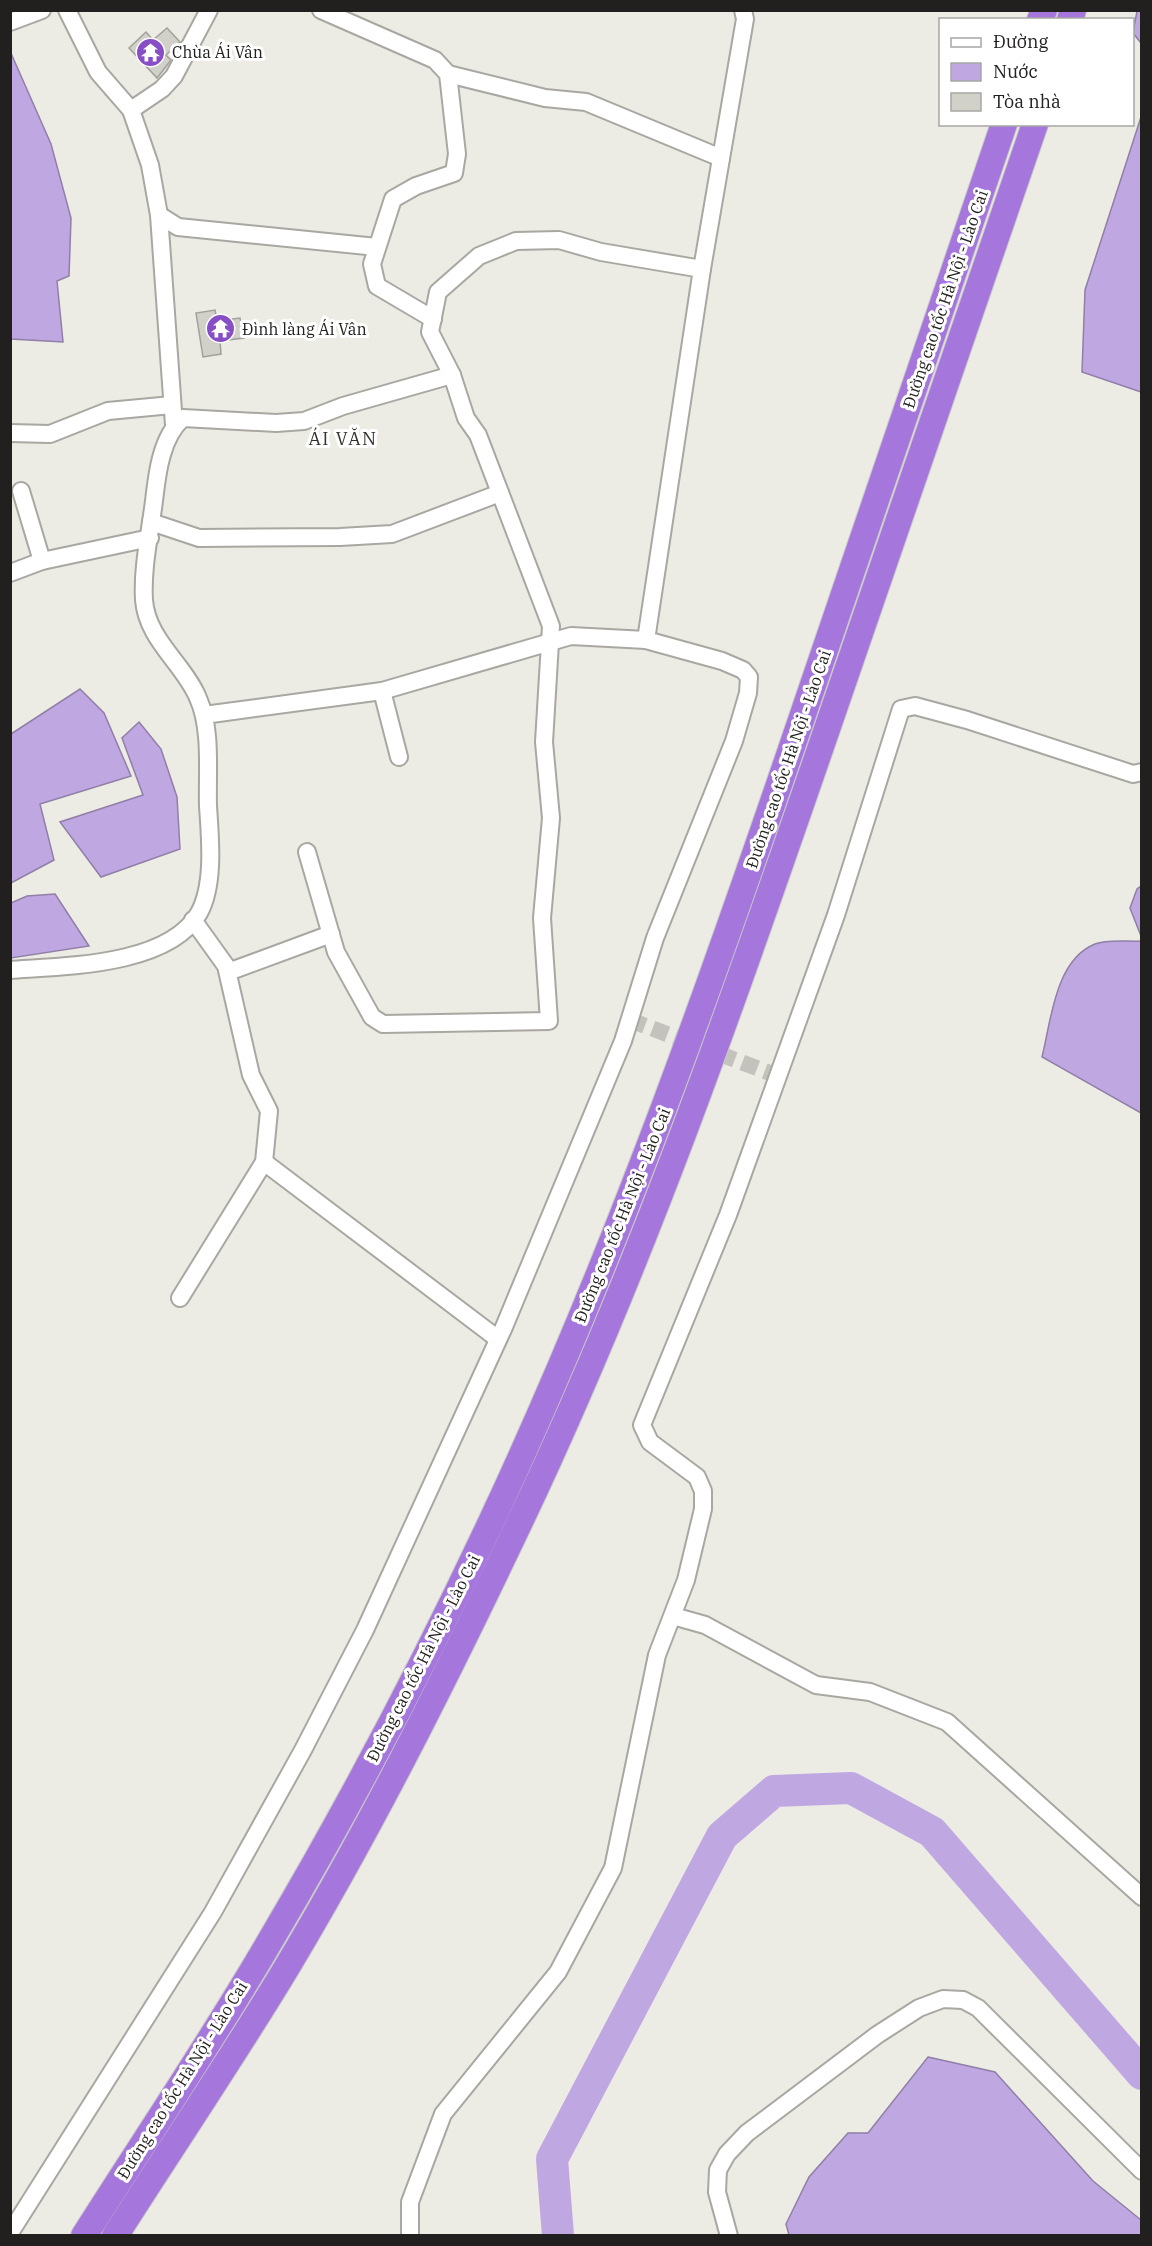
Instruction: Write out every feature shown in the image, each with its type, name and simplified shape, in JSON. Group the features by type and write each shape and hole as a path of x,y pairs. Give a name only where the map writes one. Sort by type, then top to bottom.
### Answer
{"highway":[{"name":"Đường cao tốc Hà Nội - Lào Cai","path":"84,2235 268,1946 410,1690 494,1517 565,1354 646,1158 726,940 1004,126"},
{"name":"Đường cao tốc Hà Nội - Lào Cai","path":"115,2235 285,1971 365,1826 431,1703 519,1525 590,1364 673,1165 754,941 1034,126"}],"street":[{"path":"10,22 42,10"},
{"path":"10,970 73,965 144,953 181,934 193,920 199,912 211,867 204,715 190,682 152,628 144,601 158,469 174,425 159,215 150,165 131,110 98,72 67,10"},
{"path":"131,110 162,88 174,76 209,10"},
{"path":"321,10 435,60 448,74 545,98 586,102 721,158"},
{"path":"646,640 702,269 745,19 743,10"},
{"path":"433,319 377,286 372,264 393,200 416,186 454,173 457,154 448,74"},
{"path":"159,215 178,227 377,247"},
{"path":"307,852 336,952 372,1017 383,1024 549,1022 542,918 551,818 544,742 550,626 478,435 466,418 452,375 430,332 438,292 479,256 516,241 559,240 601,252 702,269"},
{"path":"174,425 183,418 276,423 304,421 343,406 452,375"},
{"path":"10,433 50,434 108,411 172,405"},
{"path":"21,491 42,561"},
{"path":"10,573 42,561 150,530 199,538 340,537 392,534 500,493"},
{"path":"10,2233 213,1912 303,1750 365,1630 498,1339 623,1041 655,938 730,752 748,693 749,677 743,670 646,640 571,636 382,691 204,715"},
{"path":"382,691 399,757"},
{"path":"410,2235 410,2202 443,2114 558,1972 614,1868 657,1655 687,1580 702,1509 703,1491 697,1477 650,1442 642,1425 728,1215 836,915 901,709 915,706 988,726 1133,774 1142,772"},
{"path":"180,1298 264,1162 269,1111 251,1075 228,972 193,920"},
{"path":"228,972 331,934"},
{"path":"264,1162 498,1339"},
{"path":"673,1616 705,1625 816,1685 870,1692 947,1722 1142,1897"},
{"path":"729,2235 717,2192 718,2170 727,2154 747,2133 877,2036 919,2008 943,1999 963,2000 978,2008 1142,2171"}],"water":[{"path":"1137,11 1141,11 1141,43 1134,34"},
{"path":"10,51 51,144 71,218 69,276 57,281 63,342 11,339"},
{"path":"1141,117 1142,392 1082,372 1085,290"},
{"path":"80,689 104,713 131,776 40,804 54,860 11,883 11,734"},
{"path":"139,722 161,749 177,797 180,849 101,877 60,822 143,795 122,738"},
{"path":"1141,886 1141,936 1130,908 1137,889"},
{"path":"55,894 89,946 11,958 11,903 27,896"},
{"path":"1142,941 1141,1113 1042,1057 1057,993 1071,963 1082,952 1100,942"},
{"path":"928,2057 995,2072 1093,2181 1141,2220 1141,2235 789,2235 786,2224 809,2177 848,2133 868,2133"}],"building":[{"name":"Chùa Ái Vân","path":"167,28 180,42 166,55 171,60 157,78 129,48 146,32 153,40"},
{"name":"Đình làng Ái Vân","path":"215,310 217,321 240,318 244,338 220,341 221,354 203,357 196,313"}],"waterway":[{"path":"558,2236 552,2159 722,1836 774,1791 851,1788 932,1832 1142,2074"}],"tunnel":[{"path":"630,1020 778,1076"}],"place":[{"name":"Chùa Ái Vân","path":"151,52"},
{"name":"Đình làng Ái Vân","path":"221,329"}],"district":[{"name":"ÁI VĂN","path":"343,439"}]}
